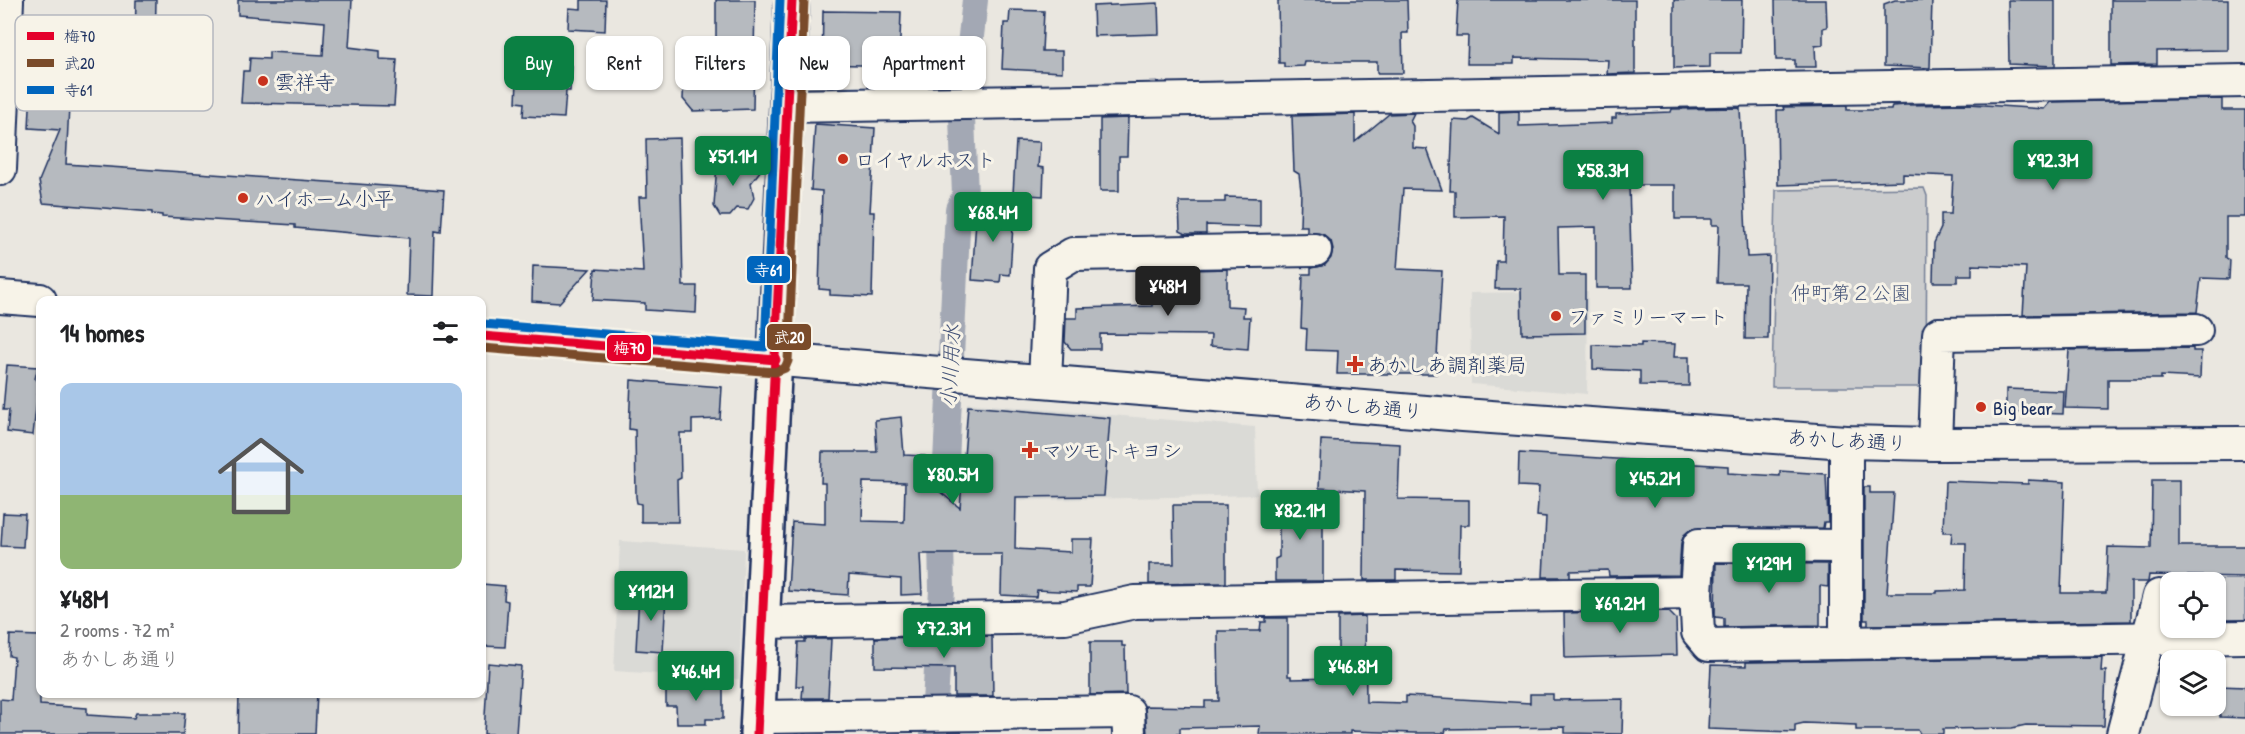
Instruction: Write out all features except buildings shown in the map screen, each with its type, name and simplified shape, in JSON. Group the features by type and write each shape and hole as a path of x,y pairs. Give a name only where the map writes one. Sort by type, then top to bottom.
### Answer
{"main road":[{"path":"757,726 792,0"}],"street":[{"path":"0,169 5,15"},
{"path":"786,106 2245,81"},
{"path":"1045,381 1050,268 1073,254 1315,250"},
{"path":"0,297 36,300"},
{"path":"1935,444 1939,334 2196,330"},
{"name":"あかしあ通り","path":"486,336 1846,442 2245,443"},
{"path":"1846,442 1846,643"},
{"path":"1846,546 1699,545 1696,593 1698,632 1709,645 2245,637"},
{"path":"762,622 1065,617 1135,602 1696,593"},
{"path":"2123,734 2159,596"},
{"path":"757,726 934,715 1128,712 1129,734"}],"shaded area":[{"path":"1588,291 1587,394 1471,384 1470,293"},
{"path":"967,403 1255,427 1257,495 958,502"},
{"path":"620,541 744,549 739,679 614,671"}],"green space":[{"name":"仲町第２公園","path":"1924,188 1927,196 1926,387 1772,387 1776,190"},
{"path":"2226,579 2245,579 2245,624 2226,625"},
{"path":"2215,644 2215,650 2170,650"},
{"path":"2160,651 2160,682 2148,683 2155,652"}],"waterway":[{"name":"小川用水","path":"933,734 942,590 940,494 945,483 958,209 965,196 962,117 975,0"}],"transit line":[{"name":"寺61","path":"486,324 765,347 780,0"},
{"name":"梅70","path":"757,734 792,0"},
{"name":"武20","path":"486,348 775,372 785,368 788,361 804,1"},
{"name":"梅70","path":"486,336 776,360"}],"place":[{"name":"雲祥寺","path":"263,81"},
{"name":"ロイヤルホスト","path":"843,159"},
{"name":"ハイホーム小平","path":"243,198"},
{"name":"ファミリーマート","path":"1556,316"},
{"name":"あかしあ調剤薬局","path":"1355,364"},
{"name":"Big bear","path":"1981,407"},
{"name":"マツモトキヨシ","path":"1030,450"}]}
